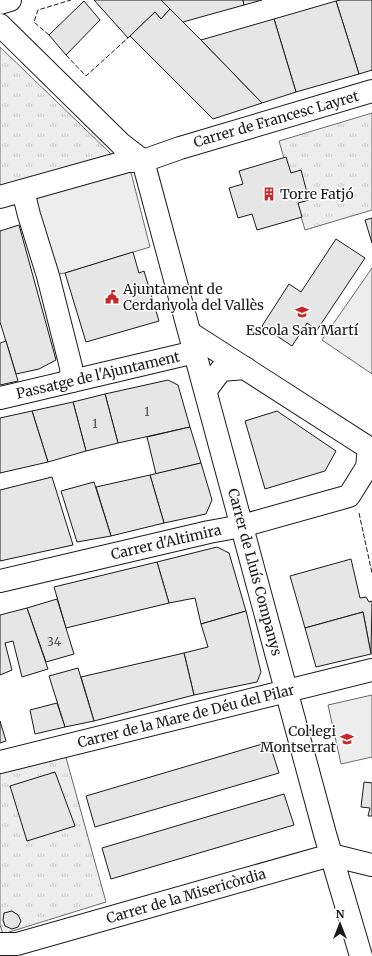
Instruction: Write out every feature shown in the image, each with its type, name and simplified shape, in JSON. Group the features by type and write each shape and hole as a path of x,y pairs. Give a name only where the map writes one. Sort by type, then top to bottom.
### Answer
{"street":[{"path":"0,3 10,0"},
{"path":"0,25 131,155"},
{"name":"Carrer de Francesc Layret","path":"0,197 23,191 131,155 180,148 372,91"},
{"name":"Carrer de Lluís Companys","path":"131,155 150,188 331,855 361,956"},
{"path":"23,191 48,276 71,367 72,381"},
{"path":"193,343 245,368 370,449"},
{"name":"Passatge de l'Ajuntament","path":"0,398 72,381 193,343"},
{"path":"206,390 221,370 245,368"},
{"name":"Carrer d'Altimira","path":"0,581 209,532 242,526 349,496 367,467 370,449"},
{"name":"Carrer de la Mare de Déu del Pilar","path":"0,762 372,670"},
{"name":"Carrer de la Misericòrdia","path":"0,944 17,944 331,855 372,865"}],"shaded area":[{"path":"128,161 150,247 65,273 48,276 23,191"},
{"path":"372,268 372,374 322,340"},
{"name":"Col·legi Montserrat","path":"372,695 372,757 341,764 328,705"}],"green space":[{"path":"0,47 110,153 122,163 0,197"},
{"path":"372,113 372,210 305,230 279,141"},
{"path":"65,754 106,902 3,934 0,925 0,771"}],"building":[{"path":"94,0 161,0 170,9 161,19 155,12 128,38"},
{"path":"161,0 243,0 244,5 183,22"},
{"path":"243,0 262,0 244,5"},
{"path":"372,0 372,70 359,74 336,1"},
{"path":"84,1 100,20 66,55 49,35"},
{"path":"336,1 359,74 296,92 274,19"},
{"path":"170,9 262,103 213,119 130,36 155,12 161,19"},
{"path":"274,19 296,92 262,103 201,40"},
{"name":"Torre Fatjó","path":"286,157 291,173 301,170 309,200 298,203 302,217 257,230 252,214 238,218 229,188 243,184 239,171"},
{"path":"372,218 372,243 365,220"},
{"path":"19,225 56,360 39,369 16,374 0,322 0,231"},
{"path":"336,239 365,258 317,330 307,323 292,346 262,326 289,284 301,292"},
{"name":"Ajuntament de Cerdanyola del Vallès","path":"133,252 139,273 144,271 159,321 86,342 65,273"},
{"path":"6,341 18,381 0,385 0,343"},
{"path":"168,380 178,385 190,427 118,443 105,394"},
{"path":"105,394 118,443 86,451 73,402"},
{"path":"73,402 86,451 48,462 32,411"},
{"path":"32,411 48,462 0,473 0,418"},
{"path":"277,411 336,451 325,471 265,489 245,421"},
{"path":"190,427 201,463 156,474 147,437"},
{"path":"201,463 212,500 206,514 164,523 150,475"},
{"path":"150,475 164,523 111,536 96,487"},
{"path":"52,477 73,545 0,561 0,490"},
{"path":"94,482 111,536 77,542 61,491"},
{"path":"217,547 229,553 246,611 201,624 195,598 169,603 157,562"},
{"path":"351,559 360,598 366,597 369,602 372,601 371,654 363,612 305,628 290,576"},
{"path":"157,562 169,603 66,628 54,587"},
{"path":"57,599 74,654 46,662 27,608"},
{"path":"27,608 48,669 22,677 13,641 5,643 12,670 0,675 0,615"},
{"path":"246,611 261,672 257,682 194,695 184,653 208,647 201,624"},
{"path":"363,612 371,654 316,667 305,628"},
{"path":"184,653 194,695 94,721 81,677"},
{"path":"78,668 94,721 65,727 49,676"},
{"path":"57,703 65,727 35,734 30,710"},
{"path":"0,721 6,741 0,743"},
{"path":"269,742 279,773 95,827 86,796"},
{"path":"55,772 75,826 27,841 10,786"},
{"path":"364,782 372,783 372,816 368,816 370,808 361,807"},
{"path":"284,794 294,825 111,879 102,848"},
{"path":"12,911 18,915 21,921 18,927 12,929 5,926 3,920 4,913"}],"fence":[{"path":"49,35 34,22 38,10 71,0"},
{"path":"66,55 86,76 130,36"},
{"path":"359,513 372,573"}],"place":[{"name":"Torre Fatjó","path":"269,194"},
{"name":"Ajuntament de Cerdanyola del Vallès","path":"112,297"},
{"name":"Escola San Martí","path":"302,312"},
{"name":"Col·legi Montserrat","path":"347,739"}]}
